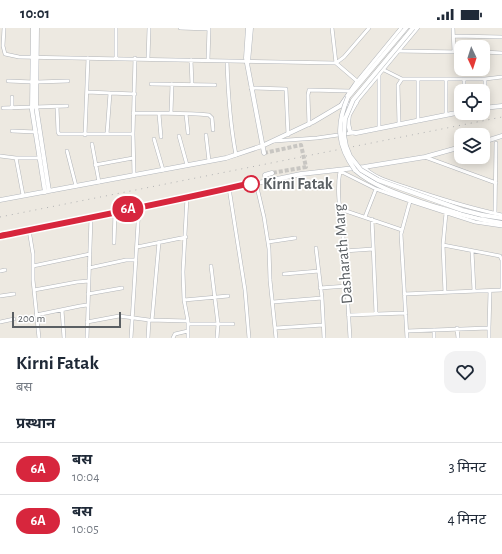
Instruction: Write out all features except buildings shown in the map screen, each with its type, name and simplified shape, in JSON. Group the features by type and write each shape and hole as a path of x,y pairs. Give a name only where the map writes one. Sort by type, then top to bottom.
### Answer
{"street":[{"path":"4,28 5,54 35,58 135,58 336,64 357,81"},
{"path":"33,28 35,58"},
{"path":"37,28 35,58 36,132 47,191"},
{"path":"116,28 116,58"},
{"path":"148,59 149,28"},
{"path":"180,28 209,28 208,60"},
{"path":"248,28 246,58 248,62"},
{"path":"251,28 248,62 251,88 264,153"},
{"path":"332,28 336,64"},
{"path":"336,64 344,58 369,28"},
{"path":"340,106 357,81 401,28"},
{"path":"406,28 348,97 342,112 340,123 340,138 347,159 355,170 365,178 381,186 415,200 483,220 502,223"},
{"path":"413,28 353,100 345,119 344,135 350,156 361,170 378,180 455,208 482,215 502,218"},
{"path":"356,133 350,132 348,123 349,115 356,103 381,71 417,28"},
{"path":"454,28 454,40"},
{"path":"454,36 502,37"},
{"path":"398,51 454,52"},
{"path":"490,52 502,53"},
{"path":"85,135 88,58"},
{"path":"134,175 133,113 135,94 135,58"},
{"path":"191,60 192,85"},
{"path":"228,61 229,109 236,155"},
{"path":"381,71 402,80 485,79 502,77"},
{"path":"379,128 381,71"},
{"path":"446,79 446,115"},
{"path":"464,79 464,84"},
{"path":"485,79 485,84"},
{"path":"399,124 398,85 402,80"},
{"path":"418,80 418,120"},
{"path":"8,81 68,81"},
{"path":"151,84 215,85"},
{"path":"171,114 172,84"},
{"path":"251,88 286,89 288,134"},
{"path":"309,124 309,90 350,91"},
{"path":"87,92 135,94"},
{"path":"107,134 110,93"},
{"path":"12,97 12,108"},
{"path":"0,200 236,155 274,141 309,124 340,106 356,103"},
{"path":"3,108 67,106"},
{"path":"490,107 502,106"},
{"path":"57,107 59,134 133,134"},
{"path":"35,108 47,191"},
{"path":"133,113 192,113 211,116 213,130"},
{"path":"274,141 356,133 454,113"},
{"path":"159,114 161,137"},
{"path":"186,114 188,133"},
{"path":"12,131 36,132"},
{"path":"206,135 209,161"},
{"path":"179,136 187,165"},
{"path":"490,140 502,136"},
{"path":"154,139 162,170"},
{"path":"495,214 496,143"},
{"path":"92,144 99,182"},
{"path":"0,236 266,180 301,174 340,171 425,157 454,150"},
{"path":"67,151 76,186"},
{"path":"0,156 40,158"},
{"path":"425,157 496,183"},
{"path":"16,158 23,195"},
{"path":"95,165 133,158"},
{"path":"364,167 368,172 386,180 459,205 502,215"},
{"path":"340,171 376,189 410,201 475,222 502,226"},
{"name":"Dasharath Marg","path":"340,171 338,189 350,338"},
{"path":"266,180 265,175 272,174"},
{"path":"256,182 268,242 276,338"},
{"path":"229,188 245,290 249,338"},
{"path":"365,217 376,189"},
{"path":"188,197 183,272 184,300 188,322 188,338"},
{"path":"407,338 401,234 410,201"},
{"path":"131,338 139,207"},
{"path":"340,209 402,230"},
{"path":"114,243 115,212"},
{"path":"445,292 443,245 446,213"},
{"path":"87,338 91,218"},
{"path":"372,219 376,314"},
{"path":"29,230 33,254 34,290 39,338"},
{"path":"137,247 186,237"},
{"path":"268,242 295,238"},
{"path":"148,338 159,242"},
{"path":"404,294 502,290 502,260 500,256 443,245"},
{"path":"316,248 322,298 324,338"},
{"path":"344,251 373,249"},
{"path":"472,251 474,291"},
{"path":"33,266 90,254"},
{"path":"89,268 126,260 136,260"},
{"path":"210,266 218,324 217,338"},
{"path":"0,271 5,270"},
{"path":"284,274 319,271"},
{"path":"34,290 89,281"},
{"path":"320,288 347,286"},
{"path":"88,294 122,288"},
{"path":"489,338 490,290"},
{"path":"0,296 14,294"},
{"path":"184,300 228,296"},
{"path":"273,302 322,298"},
{"path":"36,315 87,305"},
{"path":"62,310 64,338"},
{"path":"348,316 406,313"},
{"path":"87,322 119,316 150,320 233,324"},
{"path":"0,322 14,319"},
{"path":"276,328 323,325"},
{"path":"407,331 489,327"},
{"path":"457,328 458,338"},
{"path":"434,330 434,338"},
{"path":"173,338 175,334 188,331"}],"tunnel":[{"path":"264,153 301,145 306,167 272,173"}],"railway":[{"path":"0,217 502,117"}],"bus line":[{"name":"6A","path":"0,236 256,182"}],"place":[{"name":"Kirni Fatak","path":"251,184"}]}
